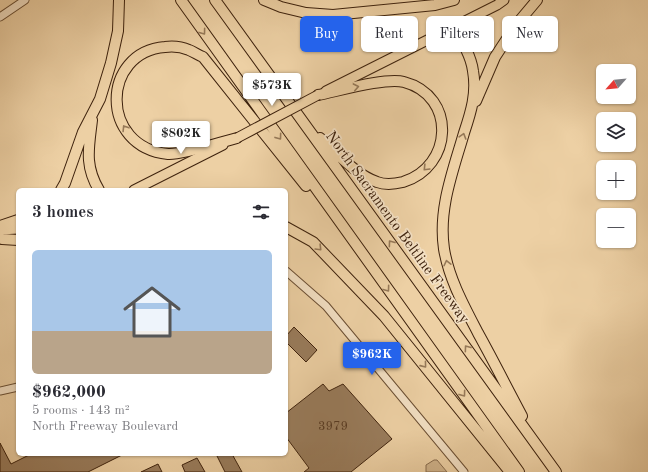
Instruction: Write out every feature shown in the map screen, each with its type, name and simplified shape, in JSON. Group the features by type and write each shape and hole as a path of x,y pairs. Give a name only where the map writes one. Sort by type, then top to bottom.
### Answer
{"highway":[{"path":"62,188 83,132 100,99 118,31 119,0"},
{"path":"180,0 519,472"},
{"name":"North Sacramento Beltline Freeway","path":"216,0 556,472"},
{"path":"264,0 281,7 306,13 333,15 435,5 454,0"},
{"path":"470,113 495,57 516,25 537,0"},
{"path":"237,138 170,154 152,151 137,142 124,129 118,112 116,94 122,77 130,64 143,53 157,47 173,46 189,49 203,57 377,274"},
{"path":"467,52 473,70 475,92 446,195 442,222 444,248 450,275 461,300 539,448"},
{"path":"307,127 362,176 378,183 396,184 413,179 427,168 437,153 442,139 442,123 438,108 429,96 417,86 403,81 387,81 318,95"},
{"path":"93,114 88,164 92,179 98,188"},
{"path":"0,226 16,221"},
{"path":"288,228 313,242 384,316 510,472"},
{"path":"0,238 16,240"}],"main road":[{"path":"474,16 504,0"},
{"path":"138,188 426,41"},
{"path":"0,230 16,229"}],"street":[{"path":"0,18 25,0"},
{"path":"288,273 326,306 464,472"},
{"path":"0,391 16,387"}],"shaded area":[{"path":"434,460 437,460 447,472 426,472 426,465"}],"building":[{"path":"294,327 317,350 306,362 288,344 288,334"},
{"path":"323,384 329,391 343,384 392,439 351,472 304,472 309,468 288,440 288,411"},
{"path":"0,443 11,464 27,456 120,456 88,472 0,472"},
{"path":"217,456 233,456 242,472 225,472"},
{"path":"197,458 205,472 185,472 182,465"},
{"path":"158,464 162,472 141,472"}]}
